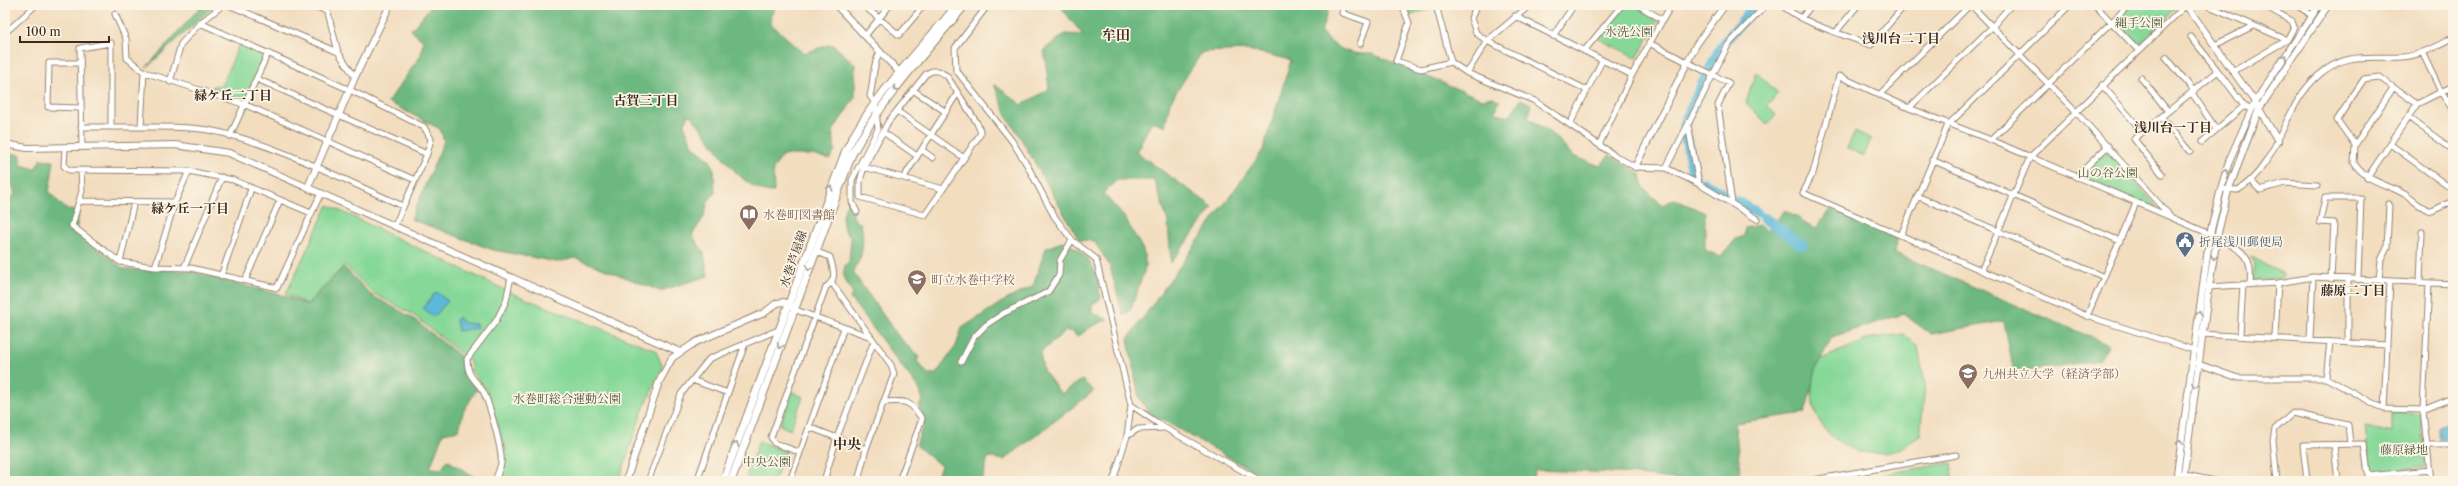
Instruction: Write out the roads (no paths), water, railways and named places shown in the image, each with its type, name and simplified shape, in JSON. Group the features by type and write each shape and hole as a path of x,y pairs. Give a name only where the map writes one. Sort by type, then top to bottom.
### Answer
{"main road":[{"name":"水巻芦屋線","path":"731,481 838,167 856,130 875,102 902,76 965,5"},
{"name":"水巻芦屋線","path":"723,481 778,330 791,306 815,251 852,154 902,76 954,6"}],"street":[{"path":"5,33 36,5"},
{"path":"170,82 181,44 200,23 223,5"},
{"path":"229,5 338,52"},
{"path":"312,5 327,8 338,52 356,77"},
{"path":"308,187 350,90 390,5"},
{"path":"836,5 902,76"},
{"path":"863,5 899,35 924,5"},
{"path":"865,36 890,5"},
{"path":"988,5 955,48 956,70 1012,141 1027,165 1054,216 1072,240 1096,259 1131,405 1127,436 1113,481"},
{"path":"1345,5 1342,13 1368,22 1360,44"},
{"path":"1402,5 1408,23 1396,61 1421,69 1451,62"},
{"path":"1436,5 1451,62 1467,73 1535,101 1599,145 1635,166 1666,168 1699,184 1756,219"},
{"path":"1477,5 1471,18 1476,32 1487,41 1587,90"},
{"path":"1467,73 1487,41 1530,5"},
{"path":"1553,36 1574,5"},
{"path":"1584,51 1622,5"},
{"path":"1638,5 1661,19"},
{"path":"1599,145 1632,74 1661,19 1671,5"},
{"path":"1635,166 1687,62 1700,39 1725,5"},
{"path":"1666,168 1728,45 1766,5"},
{"path":"1782,5 1788,11 1836,32 1871,45 1905,5"},
{"path":"1802,17 1812,5"},
{"path":"1836,32 1858,5"},
{"path":"1879,95 1970,5 2049,83 2172,218"},
{"path":"1909,108 1992,27 2011,5"},
{"path":"1901,235 1948,125 2070,5"},
{"path":"2095,5 2138,50"},
{"path":"1991,140 2129,5"},
{"path":"1982,269 2030,157 2102,85 2186,5 2255,102 2278,141"},
{"path":"2207,5 2287,40"},
{"path":"2234,71 2287,40 2294,28 2292,21 2263,5"},
{"path":"2296,5 2312,15"},
{"path":"2196,350 2203,334 2210,234 2229,161 2255,102 2319,5"},
{"path":"2183,478 2195,363 2196,333 2228,191 2259,109 2328,5"},
{"path":"115,14 126,38 127,58 144,72 170,82 246,105 415,180"},
{"path":"1515,16 1602,61 1632,74"},
{"path":"200,23 350,90 424,127 431,139 427,154 395,225"},
{"path":"2215,45 2253,26"},
{"path":"2191,37 2218,70 2244,106 2252,110"},
{"path":"2221,189 2228,191 2238,190 2251,181 2266,165 2302,96 2318,75 2336,63 2372,56 2403,57 2422,52 2453,38"},
{"path":"82,146 80,108 80,48 110,43 111,126"},
{"path":"1649,43 1713,73 1729,83 1718,105 1732,203"},
{"path":"857,212 851,192 852,180 858,165 878,128 875,117 875,102 870,96 874,83 874,61 880,52"},
{"path":"2422,52 2441,92 2453,110"},
{"path":"230,136 246,105 268,54"},
{"path":"2166,57 2193,92 2216,129"},
{"path":"1570,124 1602,61"},
{"path":"80,63 49,63 48,107 80,108"},
{"path":"2162,174 2134,139 2218,70"},
{"path":"932,71 939,71 946,76 957,94 977,124 981,133 925,215 860,197 860,181 864,167 883,132 897,111 926,74 932,71"},
{"path":"141,127 144,72"},
{"path":"2196,350 2087,316 1982,269 1804,193 1813,173 1839,76 1948,125 1991,140 2217,237 2242,250 2248,260 2251,270 2250,284"},
{"path":"2355,145 2337,120 2364,79 2379,77 2417,104"},
{"path":"2141,78 2168,111"},
{"path":"257,79 427,154"},
{"path":"2102,85 2143,132"},
{"path":"2367,178 2417,104 2453,86"},
{"path":"2393,88 2355,145 2354,163 2367,178 2407,196 2421,209 2432,211 2453,201"},
{"path":"913,90 946,112"},
{"path":"904,177 957,94"},
{"path":"2202,142 2244,106"},
{"path":"897,111 964,158"},
{"path":"2161,117 2190,152"},
{"path":"2408,117 2453,150"},
{"path":"1688,125 1699,184"},
{"path":"81,127 184,127 230,136 254,142 403,206"},
{"path":"883,132 917,156"},
{"path":"5,144 27,148 175,145 211,149 247,160 680,352"},
{"path":"2390,144 2453,190"},
{"path":"2076,177 2108,146"},
{"path":"65,147 64,166 69,170 189,171 222,177 311,213"},
{"path":"922,150 933,158"},
{"path":"1932,160 2120,241"},
{"path":"858,165 943,189"},
{"path":"81,170 82,190 72,226 120,262 155,268 184,268 277,288 321,193"},
{"path":"155,268 175,202 189,171"},
{"path":"184,268 222,177"},
{"path":"2251,181 2260,190 2285,183 2317,185"},
{"path":"221,276 251,188"},
{"path":"1917,196 2104,277"},
{"path":"2331,279 2334,223 2320,222 2326,198 2361,198 2358,279"},
{"path":"245,281 280,200"},
{"path":"79,201 175,202"},
{"path":"120,262 134,202"},
{"path":"2087,316 2136,203"},
{"path":"2379,280 2381,260 2387,248 2389,204"},
{"path":"2420,282 2422,232"},
{"path":"961,362 974,337 986,326 1004,313 1048,292 1060,275 1060,260 1072,240"},
{"path":"799,452 774,443 771,437 826,287 832,283 835,276 830,257 815,251"},
{"path":"495,481 501,463 500,448 483,391 468,373 467,360 496,321 506,301 511,277"},
{"path":"2206,287 2278,283 2313,278 2453,284"},
{"path":"2310,339 2313,278"},
{"path":"2348,279 2348,342"},
{"path":"2384,409 2390,281"},
{"path":"832,283 891,365 894,374 866,449 858,481"},
{"path":"2275,338 2278,283"},
{"path":"2429,283 2423,410 2431,481"},
{"path":"2240,335 2243,284"},
{"path":"626,481 662,375 672,358 696,342 764,313 777,303 791,306 872,339"},
{"path":"790,481 844,328"},
{"path":"648,481 681,394 709,359 778,330"},
{"path":"2196,333 2387,345"},
{"path":"824,481 837,437 872,339"},
{"path":"2326,378 2330,342"},
{"path":"697,481 745,344"},
{"path":"2195,363 2238,378 2326,378 2384,409 2423,410 2453,398"},
{"path":"2176,481 2195,363"},
{"path":"692,380 728,394"},
{"path":"883,402 908,401 912,404 922,419 899,481"},
{"path":"1131,405 1165,428 1261,481"},
{"path":"2277,481 2273,440 2275,429 2293,413 2348,425 2350,444"},
{"path":"809,427 866,449"},
{"path":"1127,436 1138,429 1165,428"},
{"path":"2308,481 2304,445 2364,444 2368,478 2430,470"},
{"path":"2428,445 2453,444"},
{"path":"2334,445 2338,481"},
{"path":"1813,480 1956,455"},
{"path":"2398,473 2399,481"},
{"path":"2176,474 2183,478 2215,481"}],"water":[{"path":"436,292 448,301 434,317 423,308"},
{"path":"458,317 463,323 476,324 477,328 458,331 456,320"},
{"path":"2453,420 2453,439 2439,440 2439,426"}],"waterway":[{"path":"1711,67 1723,44 1756,5"},
{"path":"1684,124 1707,75"},
{"path":"1686,138 1694,177"},
{"path":"1704,183 1727,196"},
{"path":"1736,201 1756,212"},
{"path":"1764,218 1802,245"}],"place":[{"name":"水巻町図書館","path":"749,231"},
{"name":"折尾浅川郵便局","path":"2185,258"},
{"name":"町立水巻中学校","path":"917,296"},
{"name":"九州共立大学（経済学部）","path":"1968,390"}],"district":[{"name":"牟田","path":"1116,35"},
{"name":"浅川台二丁目","path":"1901,38"},
{"name":"緑ケ丘二丁目","path":"233,95"},
{"name":"古賀三丁目","path":"646,100"},
{"name":"浅川台一丁目","path":"2173,127"},
{"name":"緑ケ丘一丁目","path":"190,208"},
{"name":"藤原二丁目","path":"2353,290"},
{"name":"中央","path":"847,444"}],"park label":[{"name":"縄手公園","path":"2139,22"},
{"name":"水洗公園","path":"1629,31"},
{"name":"山の谷公園","path":"2108,172"},
{"name":"水巻町総合運動公園","path":"567,398"},
{"name":"藤原緑地","path":"2404,449"},
{"name":"中央公園","path":"767,461"}]}
